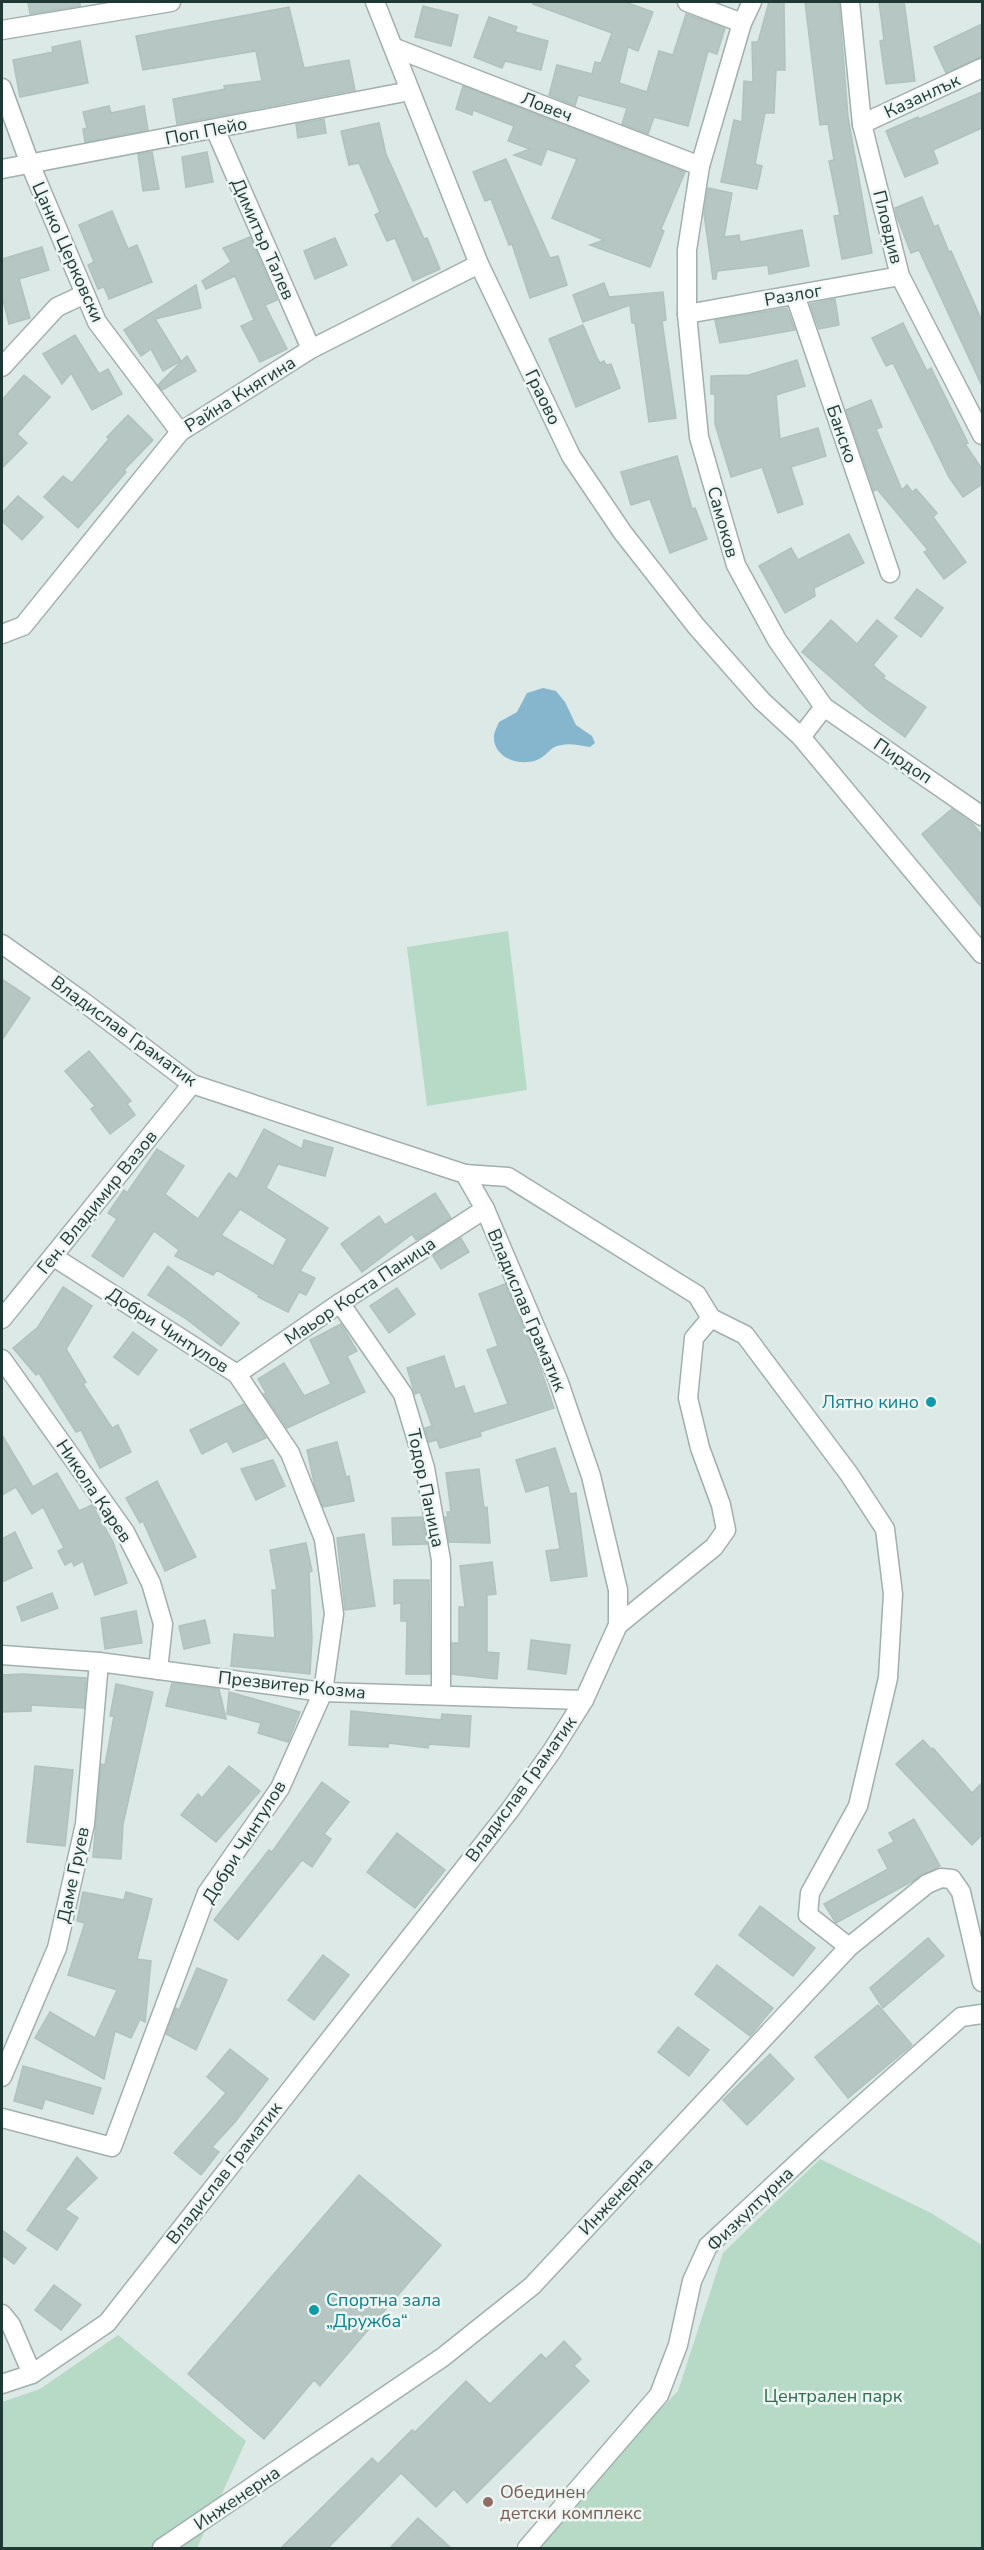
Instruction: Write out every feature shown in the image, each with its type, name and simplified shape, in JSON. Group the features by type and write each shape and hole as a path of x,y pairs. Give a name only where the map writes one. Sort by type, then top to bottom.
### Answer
{"street":[{"path":"2,30 171,2"},
{"name":"Граово","path":"375,2 479,264 571,456 623,533 696,626 762,701 801,737"},
{"path":"687,2 742,23"},
{"name":"Самоков","path":"752,2 742,23 700,166 687,250 687,314 699,437 736,565 777,640 824,707"},
{"name":"Пловдив","path":"850,2 862,124 900,276 982,435"},
{"name":"Ловеч","path":"395,48 700,166"},
{"name":"Казанлък","path":"862,124 982,68"},
{"name":"Цанко Церковски","path":"2,88 30,164 97,322 180,432"},
{"name":"Поп Пейо","path":"2,170 410,91"},
{"name":"Димитър Талев","path":"215,129 311,349"},
{"name":"Райна Княгина","path":"2,634 23,626 180,432 311,349 479,264"},
{"name":"Разлог","path":"687,314 900,276"},
{"path":"2,367 57,306 85,294"},
{"name":"Банско","path":"795,295 890,573"},
{"path":"824,707 801,737 982,954"},
{"name":"Пирдоп","path":"824,707 982,816"},
{"name":"Владислав Граматик","path":"2,944 192,1083 465,1174 484,1209 558,1380 591,1476 618,1590 618,1625 584,1700 552,1751 510,1810 107,2323 32,2374 2,2384"},
{"name":"Ген. Владимир Вазов","path":"2,1319 192,1083"},
{"path":"465,1174 508,1177 698,1294 711,1318 745,1335 849,1474 885,1528 893,1594 888,1678 858,1806 810,1893 808,1915 849,1947"},
{"name":"Маьор Коста Паница","path":"237,1374 340,1302 484,1209"},
{"name":"Добри Чинтулов","path":"2,2118 112,2147 207,1893 280,1788 323,1692 334,1614 324,1539 290,1453 237,1374 54,1257"},
{"name":"Тодор Паница","path":"340,1302 403,1394 425,1468 441,1560 441,1695"},
{"path":"618,1625 714,1547 726,1530 721,1505 700,1448 688,1398 694,1338 711,1318"},
{"name":"Никола Карев","path":"2,1359 125,1532 151,1583 162,1624 158,1670"},
{"name":"Презвитер Козма","path":"2,1655 99,1662 323,1692 584,1700"},
{"name":"Даме Груев","path":"2,2077 57,1948 85,1824 99,1662"},
{"name":"Инженерна","path":"162,2548 443,2357 532,2286 849,1947 927,1884 941,1878 952,1879 961,1892 982,1982"},
{"name":"Физкултурна","path":"527,2548 659,2395 678,2345 692,2281 708,2246 820,2142 961,2017 982,2014"},
{"path":"2,2314 11,2325 32,2374"}],"green space":[{"path":"508,931 527,1090 427,1106 407,947"},
{"name":"Централен парк","path":"820,2159 931,2213 982,2245 982,2548 525,2548 678,2391 723,2253"},
{"path":"118,2335 246,2441 197,2548 2,2548 2,2402 40,2389"}],"water":[{"path":"543,688 556,691 565,702 576,725 592,736 595,743 590,747 569,744 558,746 532,761 509,759 498,750 495,743 494,735 498,724 517,712 527,693"}],"building":[{"path":"28,2 80,2 80,6 30,14"},
{"path":"534,2 625,2 653,12 638,51 628,47 619,83 647,92 659,51 673,55 686,14 725,28 717,54 708,51 688,126 654,117 648,134 622,124 627,108 578,95 575,106 549,95 557,65 592,74 595,62 601,63 612,33 533,4"},
{"path":"769,2 784,2 785,70 776,70 774,113 765,113 755,164 762,166 757,189 721,182 734,120 742,122 744,81 753,82 752,42 758,42"},
{"path":"805,2 839,2 848,117 872,253 842,259 834,216 840,215 829,161 834,160 828,124 820,125"},
{"path":"879,2 904,2 915,81 886,84 880,41 884,40"},
{"path":"423,6 458,15 451,46 415,37"},
{"path":"289,7 304,68 349,60 355,90 177,124 173,99 225,89 224,86 262,81 256,51 143,70 136,36"},
{"path":"489,17 517,27 515,32 548,41 541,70 505,61 502,68 474,57"},
{"path":"982,24 982,56 946,73 934,47"},
{"path":"80,41 88,83 20,97 13,60 53,52 52,47"},
{"path":"463,86 685,172 661,229 664,231 650,267 590,245 604,240 552,218 577,159 547,149 541,165 514,155 530,149 508,141 514,126 473,110 472,115 456,109"},
{"path":"982,92 982,128 933,150 938,163 905,177 886,131"},
{"path":"109,106 111,113 144,106 148,130 85,142 83,129 87,128 83,112"},
{"path":"324,119 326,133 298,138 296,124"},
{"path":"379,123 386,154 440,269 413,281 395,238 387,241 375,215 380,212 359,163 349,165 341,131"},
{"path":"152,152 159,189 143,191 138,154"},
{"path":"207,152 213,182 186,187 182,157"},
{"path":"506,159 550,258 558,256 567,285 530,298 512,244 509,245 491,199 485,201 473,172"},
{"path":"708,188 732,193 724,237 739,235 740,242 802,230 809,266 769,274 768,265 717,271 716,279 713,279 704,214"},
{"path":"922,197 934,227 938,225 949,252 951,251 982,321 982,386 919,250 911,253 897,217 895,208"},
{"path":"112,211 128,249 137,245 152,282 109,299 104,287 98,289 88,265 94,262 79,225"},
{"path":"250,237 277,300 265,305 287,349 260,362 241,326 254,320 235,276 206,289 202,281 231,262 223,248"},
{"path":"335,238 347,265 315,279 304,251"},
{"path":"42,247 49,270 19,279 30,318 9,324 2,296 2,259"},
{"path":"604,283 609,297 663,292 666,320 662,321 676,418 649,422 635,323 632,323 630,305 583,322 573,295"},
{"path":"196,285 201,308 155,319 181,361 163,371 151,349 141,356 124,330"},
{"path":"835,299 839,325 819,329 810,304"},
{"path":"787,308 795,330 720,343 715,320"},
{"path":"903,323 927,371 931,368 968,443 965,444 982,469 982,484 963,497 949,477 893,363 886,366 872,338"},
{"path":"583,325 597,358 600,363 604,361 606,365 611,364 620,388 576,407 549,339"},
{"path":"75,335 99,374 108,369 122,394 92,410 71,373 62,384 43,354"},
{"path":"187,356 196,371 162,390 158,385"},
{"path":"797,360 805,386 776,395 780,439 818,428 826,456 791,467 803,504 778,513 762,467 731,477 715,424 715,394 711,394 711,376 749,375"},
{"path":"24,375 50,397 17,434 27,443 2,468 2,400"},
{"path":"871,400 882,427 876,429 902,490 907,485 912,492 916,489 937,513 933,517 966,562 944,579 924,552 928,550 877,489 874,491 846,410"},
{"path":"128,415 153,440 124,470 126,472 78,528 44,497 63,476 72,483 109,439 107,437"},
{"path":"677,456 692,509 695,508 707,539 670,553 650,499 631,505 621,472"},
{"path":"18,496 43,517 22,540 2,521 2,513"},
{"path":"849,534 864,563 814,588 815,596 785,613 759,566 791,548 798,560"},
{"path":"917,589 943,608 921,637 895,618"},
{"path":"831,620 857,644 877,620 897,636 873,665 885,676 883,678 926,707 905,737 869,711 802,652"},
{"path":"952,809 973,824 982,835 982,908 922,834"},
{"path":"2,979 30,998 2,1040"},
{"path":"89,1051 131,1101 127,1104 135,1115 110,1134 91,1109 95,1106 65,1071"},
{"path":"264,1129 302,1149 304,1140 333,1148 325,1176 278,1164 266,1188 328,1228 300,1271 315,1278 306,1295 299,1292 288,1312 258,1297 259,1295 217,1270 213,1275 175,1256 179,1250 154,1231 123,1277 92,1256 117,1219 108,1213 124,1190 127,1193 157,1149 184,1166 165,1194 198,1219 229,1173 237,1179","holes":["240,1209 287,1239 273,1266 221,1235"]},
{"path":"435,1193 451,1218 416,1240 412,1234 362,1272 341,1244 379,1216 385,1225"},
{"path":"461,1238 469,1252 441,1269 433,1256"},
{"path":"168,1266 239,1323 221,1346 185,1318 148,1295"},
{"path":"505,1284 540,1367 554,1408 480,1432 481,1436 440,1448 437,1440 429,1442 425,1428 432,1426 420,1392 415,1394 407,1368 444,1356 455,1389 464,1386 474,1414 508,1404 487,1350 498,1346 479,1294"},
{"path":"63,1287 92,1306 66,1349 86,1382 83,1384 112,1428 118,1425 131,1452 100,1468 81,1430 76,1432 39,1373 36,1375 13,1348 38,1327"},
{"path":"397,1288 415,1314 389,1333 370,1306"},
{"path":"341,1324 357,1351 347,1356 365,1392 287,1428 264,1394 266,1393 258,1379 284,1363 304,1396 331,1384 310,1340"},
{"path":"133,1332 157,1350 138,1375 114,1357"},
{"path":"244,1404 266,1438 233,1452 227,1441 202,1454 190,1430"},
{"path":"2,1435 33,1487 57,1473 79,1511 92,1505 113,1542 127,1583 95,1595 83,1561 74,1566 72,1561 65,1565 58,1551 64,1548 43,1507 32,1514 16,1487 2,1495"},
{"path":"337,1442 346,1477 349,1476 354,1501 323,1507 315,1487 307,1450"},
{"path":"555,1448 570,1494 576,1493 587,1576 551,1581 546,1551 560,1549 549,1485 526,1492 516,1460"},
{"path":"273,1460 285,1486 256,1500 241,1469"},
{"path":"479,1469 484,1508 487,1507 490,1543 449,1542 445,1517 448,1517 447,1512 451,1512 446,1473"},
{"path":"157,1481 196,1557 165,1571 143,1521 140,1523 126,1498"},
{"path":"422,1517 427,1544 393,1545 392,1518"},
{"path":"15,1532 32,1568 2,1582 2,1539"},
{"path":"364,1534 375,1606 345,1610 337,1538"},
{"path":"306,1543 312,1571 309,1572 312,1638 310,1674 231,1666 234,1634 275,1638 272,1590 277,1590 270,1550"},
{"path":"492,1562 496,1594 487,1595 487,1652 499,1653 497,1679 452,1674 452,1643 459,1643 459,1607 465,1607 460,1566"},
{"path":"394,1580 429,1580 430,1674 406,1674 407,1621 401,1621 401,1603 394,1604"},
{"path":"52,1593 58,1608 22,1621 17,1607"},
{"path":"136,1611 142,1643 105,1649 101,1618"},
{"path":"205,1620 210,1643 184,1649 179,1626"},
{"path":"531,1640 570,1645 566,1674 528,1669"},
{"path":"2,1675 86,1678 84,1708 31,1705 31,1711 2,1712"},
{"path":"172,1683 219,1689 226,1719 166,1706"},
{"path":"116,1684 153,1692 123,1824 121,1859 93,1857 101,1764 105,1765 114,1716 110,1716"},
{"path":"229,1692 300,1712 288,1742 258,1733 261,1723 227,1714"},
{"path":"351,1711 441,1720 442,1714 471,1716 469,1747 429,1744 428,1748 389,1743 388,1747 349,1745"},
{"path":"923,1740 932,1750 933,1748 972,1793 982,1783 982,1835 972,1845 896,1764"},
{"path":"35,1766 73,1770 65,1846 27,1842"},
{"path":"229,1766 260,1791 216,1842 181,1815 198,1794 202,1798"},
{"path":"322,1782 349,1802 324,1834 331,1839 312,1867 302,1860 238,1940 214,1920 269,1850 272,1852"},
{"path":"914,1819 940,1866 836,1923 824,1904 888,1869 878,1850 894,1842 889,1833"},
{"path":"397,1833 445,1870 415,1908 367,1872"},
{"path":"83,1892 124,1900 126,1892 152,1899 137,1959 151,1961 145,2022 140,2019 131,2038 115,2031 104,2079 35,2038 50,2012 95,2038 117,1990 68,1975 85,1923 77,1921"},
{"path":"760,1906 815,1948 793,1976 739,1935"},
{"path":"928,1938 944,1956 883,2008 870,1988"},
{"path":"323,1955 349,1975 314,2020 288,2000"},
{"path":"717,1965 773,2008 750,2036 695,1994"},
{"path":"197,1968 227,1980 196,2050 166,2034 176,2008 179,2010"},
{"path":"878,2005 912,2045 848,2098 815,2057"},
{"path":"678,2027 709,2050 689,2076 658,2052"},
{"path":"230,2049 268,2079 235,2122 212,2147 219,2152 201,2175 174,2153 226,2093 207,2077"},
{"path":"770,2054 794,2079 747,2125 723,2100"},
{"path":"23,2066 101,2088 93,2114 45,2099 42,2109 14,2101"},
{"path":"77,2157 97,2178 65,2209 78,2218 57,2250 27,2230"},
{"name":"Спортна зала „Дружба“","path":"359,2175 441,2245 320,2386 314,2380 264,2439 188,2374"},
{"path":"2,2230 26,2248 14,2264 2,2255"},
{"path":"54,2285 81,2305 61,2330 35,2310"},
{"path":"564,2341 581,2359 574,2366 589,2381 467,2503 454,2489 436,2507 401,2473 328,2548 281,2548 372,2458 378,2464 412,2430 415,2432 466,2381 490,2404 541,2354 546,2359"},
{"path":"418,2518 451,2548 390,2548"}],"place":[{"name":"Лятно кино","path":"931,1402"},
{"name":"Спортна зала „Дружба“","path":"314,2310"},
{"name":"Обединен детски комплекс","path":"488,2502"}]}
